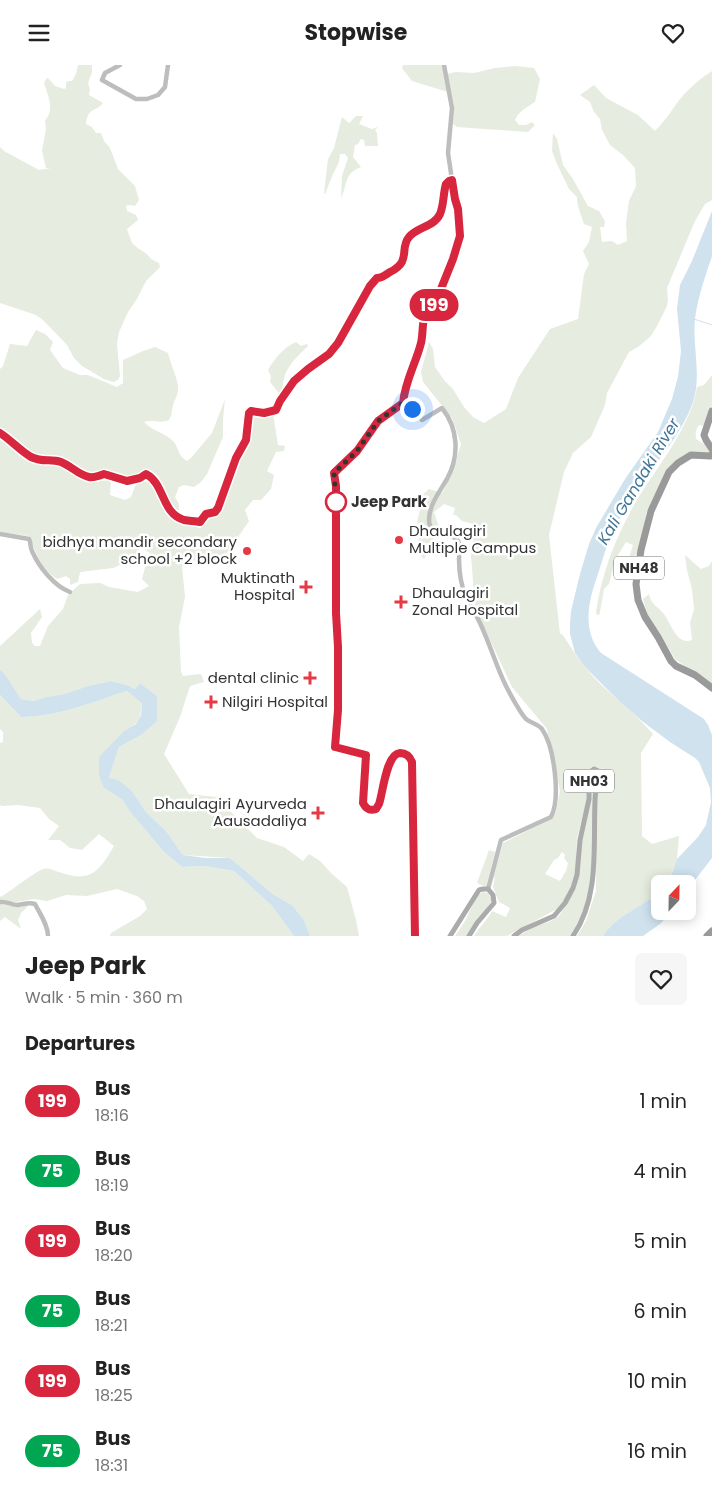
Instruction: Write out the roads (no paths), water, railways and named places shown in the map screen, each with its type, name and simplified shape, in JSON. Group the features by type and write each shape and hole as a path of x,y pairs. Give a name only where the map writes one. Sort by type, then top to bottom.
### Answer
{"highway":[{"path":"712,411 704,435 712,449"},
{"name":"NH48","path":"712,453 710,456 692,455 678,463 669,472 651,511 636,584 638,600 645,617 671,661 712,688"},
{"path":"707,936 712,931"}],"main road":[{"path":"120,65 105,73 102,79 120,91 140,100 158,95 165,87 168,65"},
{"path":"415,936 412,762 409,757 402,753 397,753 391,758 379,804 376,809 371,810 366,808 363,803 366,755 335,747 338,710 338,647 336,613 336,486 334,473 357,451 378,421 403,403 408,378 421,342 424,320 435,304 460,236 458,209 448,153 452,108 444,65"},
{"path":"0,433 32,457 41,461 60,462 90,478 104,474 127,481 140,478 146,474 156,483 172,513 182,519 200,522 206,514 215,512 218,508 236,458 246,440 249,413 251,411 264,413 276,410 294,381 329,354 338,343 370,286 377,278 381,278 401,265 406,241 409,237 427,226 440,214 446,184 452,180"},
{"path":"403,403 407,409 416,411 422,420 442,408 452,425 455,437 454,460 432,508 429,519 430,524 435,531 458,540 460,546 460,571 465,596 481,624 506,687 526,719 542,730 555,773 557,789 551,817 501,840 488,889"},
{"path":"0,534 28,539 32,551 43,569 62,589 70,592"},
{"name":"NH03","path":"514,936 554,916 568,898 577,875 580,840 589,799 589,775 590,771 594,769 598,771 598,774 595,799 593,879 584,916 573,936"},
{"path":"450,936 479,890 488,889"},
{"path":"470,936 477,923 494,903 493,895 488,889"},
{"path":"0,902 6,901 18,905 28,902 35,904 45,922 48,936"}],"water":[{"name":"Kali Gandaki River","path":"712,211 712,256 697,307 694,329 697,381 693,402 682,426 636,491 615,528 591,596 588,616 591,635 601,653 704,719 708,725 712,735 712,858 696,879 696,875 671,875 677,859 698,837 706,825 711,802 710,788 699,762 642,721 618,700 584,666 575,653 570,634 571,611 589,544 596,528 625,479 658,432 672,399 678,377 681,351 677,309 680,285"},
{"path":"0,669 21,699 34,701 111,681 135,689 140,683 157,696 157,721 141,735 119,747 109,778 118,780 132,791 146,812 166,831 183,855 206,858 230,858 274,895 292,905 304,920 310,936 294,936 272,906 234,871 205,866 182,867 164,852 131,813 122,799 104,788 99,775 99,757 124,731 136,724 141,715 142,703 127,691 61,712 21,717 0,695"},
{"path":"651,898 651,920 664,920 643,936 603,936 622,917"}],"waterway":[{"path":"694,319 712,325"}],"place":[{"name":"Jeep Park","path":"336,502"},
{"name":"Dhaulagiri Multiple Campus","path":"399,540"},
{"name":"bidhya mandir secondary school +2 block","path":"247,551"},
{"name":"Muktinath Hospital","path":"306,587"},
{"name":"Dhaulagiri Zonal Hospital","path":"401,602"},
{"name":"dental clinic","path":"310,678"},
{"name":"Nilgiri Hospital","path":"211,702"},
{"name":"Dhaulagiri Ayurveda Aausadaliya","path":"318,813"}]}
